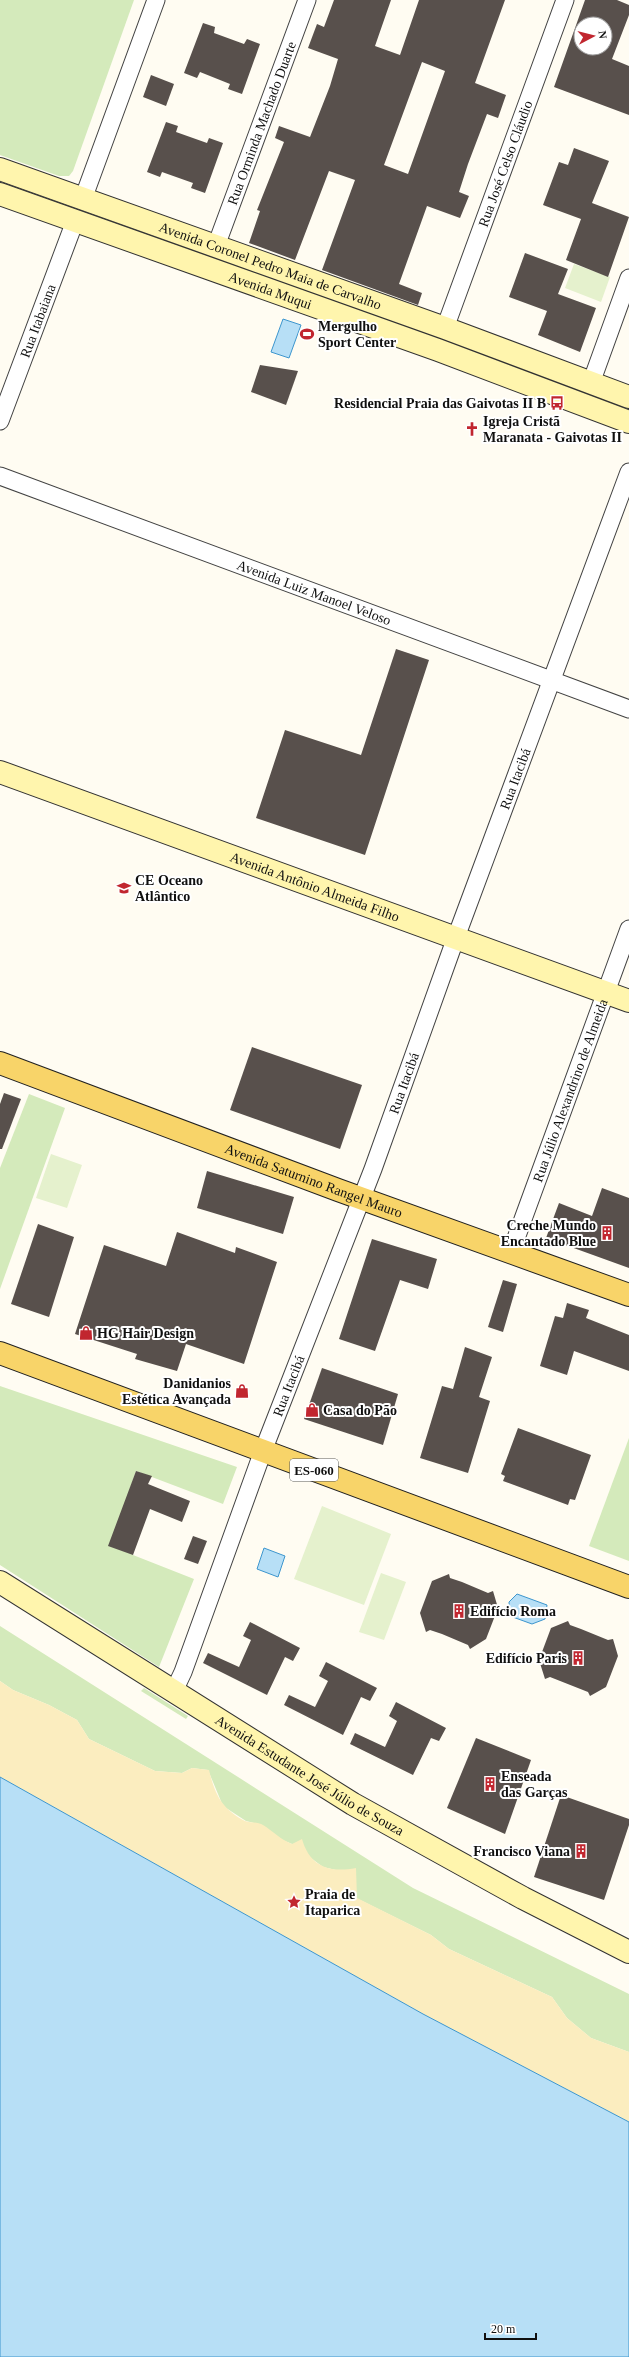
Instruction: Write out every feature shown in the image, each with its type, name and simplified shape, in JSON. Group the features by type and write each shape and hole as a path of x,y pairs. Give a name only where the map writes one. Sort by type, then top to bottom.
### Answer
{"main road":[{"name":"Avenida Saturnino Rangel Mauro","path":"0,1063 361,1198 629,1295"},
{"name":"ES-060","path":"0,1353 629,1586"}],"street":[{"path":"75,221 156,0"},
{"name":"Rua Orminda Machado Duarte","path":"216,246 307,0"},
{"name":"Rua José Celso Cláudio","path":"445,328 565,0"},
{"name":"Avenida Coronel Pedro Maia de Carvalho","path":"0,169 445,328 629,397"},
{"name":"Avenida Muqui","path":"0,194 438,350 629,422"},
{"name":"Rua Itabaiana","path":"0,421 75,221"},
{"path":"208,268 216,246"},
{"path":"591,383 629,278"},
{"path":"438,350 445,328"},
{"name":"Rua Itacibá","path":"174,1691 184,1672 264,1451 361,1198 629,472"},
{"name":"Avenida Luiz Manoel Veloso","path":"0,476 629,709"},
{"name":"Avenida Antônio Almeida Filho","path":"0,772 455,940 629,1001"},
{"name":"Rua Júlio Alexandrino de Almeida","path":"511,1252 629,929"},
{"name":"Avenida Estudante José Júlio de Souza","path":"0,1582 353,1804 523,1898 629,1952"}],"green space":[{"path":"0,0 134,0 73,171 69,176 59,176 0,155"},
{"path":"236,262 417,327 415,332 234,267"},
{"path":"574,264 610,277 601,302 565,288"},
{"path":"459,342 629,407 627,412 457,347"},
{"path":"29,1094 65,1108 0,1289 0,1168"},
{"path":"51,1154 82,1165 67,1208 36,1198"},
{"path":"0,1386 237,1467 223,1504 136,1471 129,1491 133,1555 194,1579 159,1667 0,1565"},
{"path":"629,1438 629,1561 589,1546"},
{"path":"322,1506 391,1534 364,1605 294,1579"},
{"path":"381,1573 406,1582 384,1640 359,1632"},
{"path":"0,1626 413,1888 629,1994 629,2052 591,2038 567,2018 552,1997 449,1949 431,1935 356,1898 340,1871 323,1867 292,1844 280,1839 262,1825 246,1821 223,1806 208,1770 192,1768 182,1773 155,1771 89,1739 77,1720 49,1705 13,1690 0,1681"},
{"path":"144,1688 188,1716 186,1719 141,1691"}],"sand":[{"name":"Praia de Itaparica","path":"0,1681 13,1690 49,1705 77,1720 89,1739 155,1771 182,1773 192,1768 209,1770 217,1794 225,1806 237,1816 245,1821 263,1825 280,1838 292,1844 302,1839 310,1856 322,1866 338,1870 356,1868 357,1898 431,1935 449,1949 552,1997 567,2018 591,2038 629,2052 629,2122 423,2014 0,1777"}],"water":[{"path":"283,319 301,325 289,358 271,352"},
{"path":"264,1548 285,1556 278,1577 257,1569"},
{"path":"517,1594 547,1605 545,1619 532,1624 510,1616 509,1602"},
{"path":"0,1777 423,2014 629,2122 629,2357 0,2357"}],"building":[{"path":"334,0 391,0 375,46 400,55 419,0 505,0 475,83 506,95 498,118 487,114 468,164 459,192 469,196 460,218 427,206 399,284 422,293 418,305 322,270 355,180 329,171 295,260 249,243 260,211 257,210 284,142 275,138 279,126 310,137 330,86 338,59 308,48 317,24 324,27","holes":["422,62 445,71 408,174 384,165"]},
{"path":"585,0 617,0 629,5 629,15 612,59 629,66 629,115 554,87 573,34 573,56 613,56 613,16 579,16"},
{"path":"203,23 215,27 214,33 244,44 247,39 260,44 242,94 228,89 230,84 200,72 197,78 184,73"},
{"path":"151,75 174,84 166,106 143,97"},
{"path":"166,122 178,126 176,132 207,143 209,138 223,143 205,193 191,188 193,183 162,172 160,177 147,172"},
{"path":"574,148 609,161 592,203 629,217 608,277 566,260 581,219 543,205 559,162 568,165"},
{"path":"525,253 568,269 558,294 596,308 580,352 538,335 547,311 509,297"},
{"path":"260,365 298,371 286,405 251,392"},
{"path":"396,649 429,660 365,855 256,818 285,730 361,755"},
{"path":"252,1047 362,1085 340,1149 230,1110"},
{"path":"4,1093 21,1099 2,1149 0,1149 0,1104"},
{"path":"207,1171 294,1197 283,1234 197,1208"},
{"name":"Creche Mundo Encantado Blue","path":"602,1188 629,1198 629,1268 546,1238 559,1203 592,1216"},
{"path":"38,1224 74,1237 49,1317 11,1304"},
{"path":"177,1232 235,1253 236,1247 277,1262 244,1364 186,1344 177,1371 135,1359 137,1354 75,1334 104,1245 166,1266"},
{"path":"372,1239 437,1259 428,1289 400,1280 375,1351 339,1339"},
{"path":"503,1280 517,1284 503,1332 488,1327"},
{"path":"567,1303 589,1310 586,1318 629,1335 629,1371 574,1351 567,1375 540,1366 555,1316 563,1318"},
{"path":"465,1347 492,1357 479,1397 490,1401 468,1473 420,1458 442,1386 453,1389"},
{"path":"322,1368 398,1394 383,1445 304,1419"},
{"path":"518,1428 591,1455 575,1500 570,1499 568,1505 503,1481 505,1476 501,1474"},
{"path":"136,1471 152,1476 148,1484 190,1501 182,1522 150,1509 133,1555 108,1546"},
{"path":"193,1536 207,1541 198,1564 184,1559"},
{"name":"Edifício Roma","path":"449,1574 450,1578 488,1593 493,1591 498,1608 486,1639 470,1649 468,1645 442,1634 430,1630 426,1632 420,1613 432,1581"},
{"name":"Edifício Paris","path":"568,1621 570,1625 608,1640 613,1639 618,1656 606,1687 590,1696 588,1692 550,1677 545,1679 539,1660 551,1628"},
{"path":"250,1622 300,1648 293,1661 285,1657 267,1695 203,1663 208,1653 239,1667 251,1640 243,1636"},
{"path":"326,1662 377,1688 370,1701 361,1697 343,1735 284,1705 289,1695 315,1707 328,1681 319,1676"},
{"path":"396,1702 446,1728 439,1741 431,1738 413,1775 350,1744 355,1733 385,1747 397,1721 389,1716"},
{"name":"Enseada das Garças","path":"476,1738 531,1760 505,1834 447,1808"},
{"name":"Francisco Viana","path":"561,1795 629,1819 629,1825 604,1900 534,1877"}],"place":[{"name":"Mergulho Sport Center","path":"307,334"},
{"name":"Residencial Praia das Gaivotas II B","path":"557,403"},
{"name":"Igreja Cristã Maranata - Gaivotas II","path":"472,429"},
{"name":"CE Oceano Atlântico","path":"124,888"},
{"name":"Creche Mundo Encantado Blue","path":"607,1233"},
{"name":"HG Hair Design","path":"86,1333"},
{"name":"Danidanios Estética Avançada","path":"242,1391"},
{"name":"Casa do Pão","path":"312,1410"},
{"name":"Edifício Roma","path":"459,1611"},
{"name":"Edifício Paris","path":"578,1658"},
{"name":"Enseada das Garças","path":"490,1784"},
{"name":"Francisco Viana","path":"581,1851"},
{"name":"Praia de Itaparica","path":"294,1902"}]}
